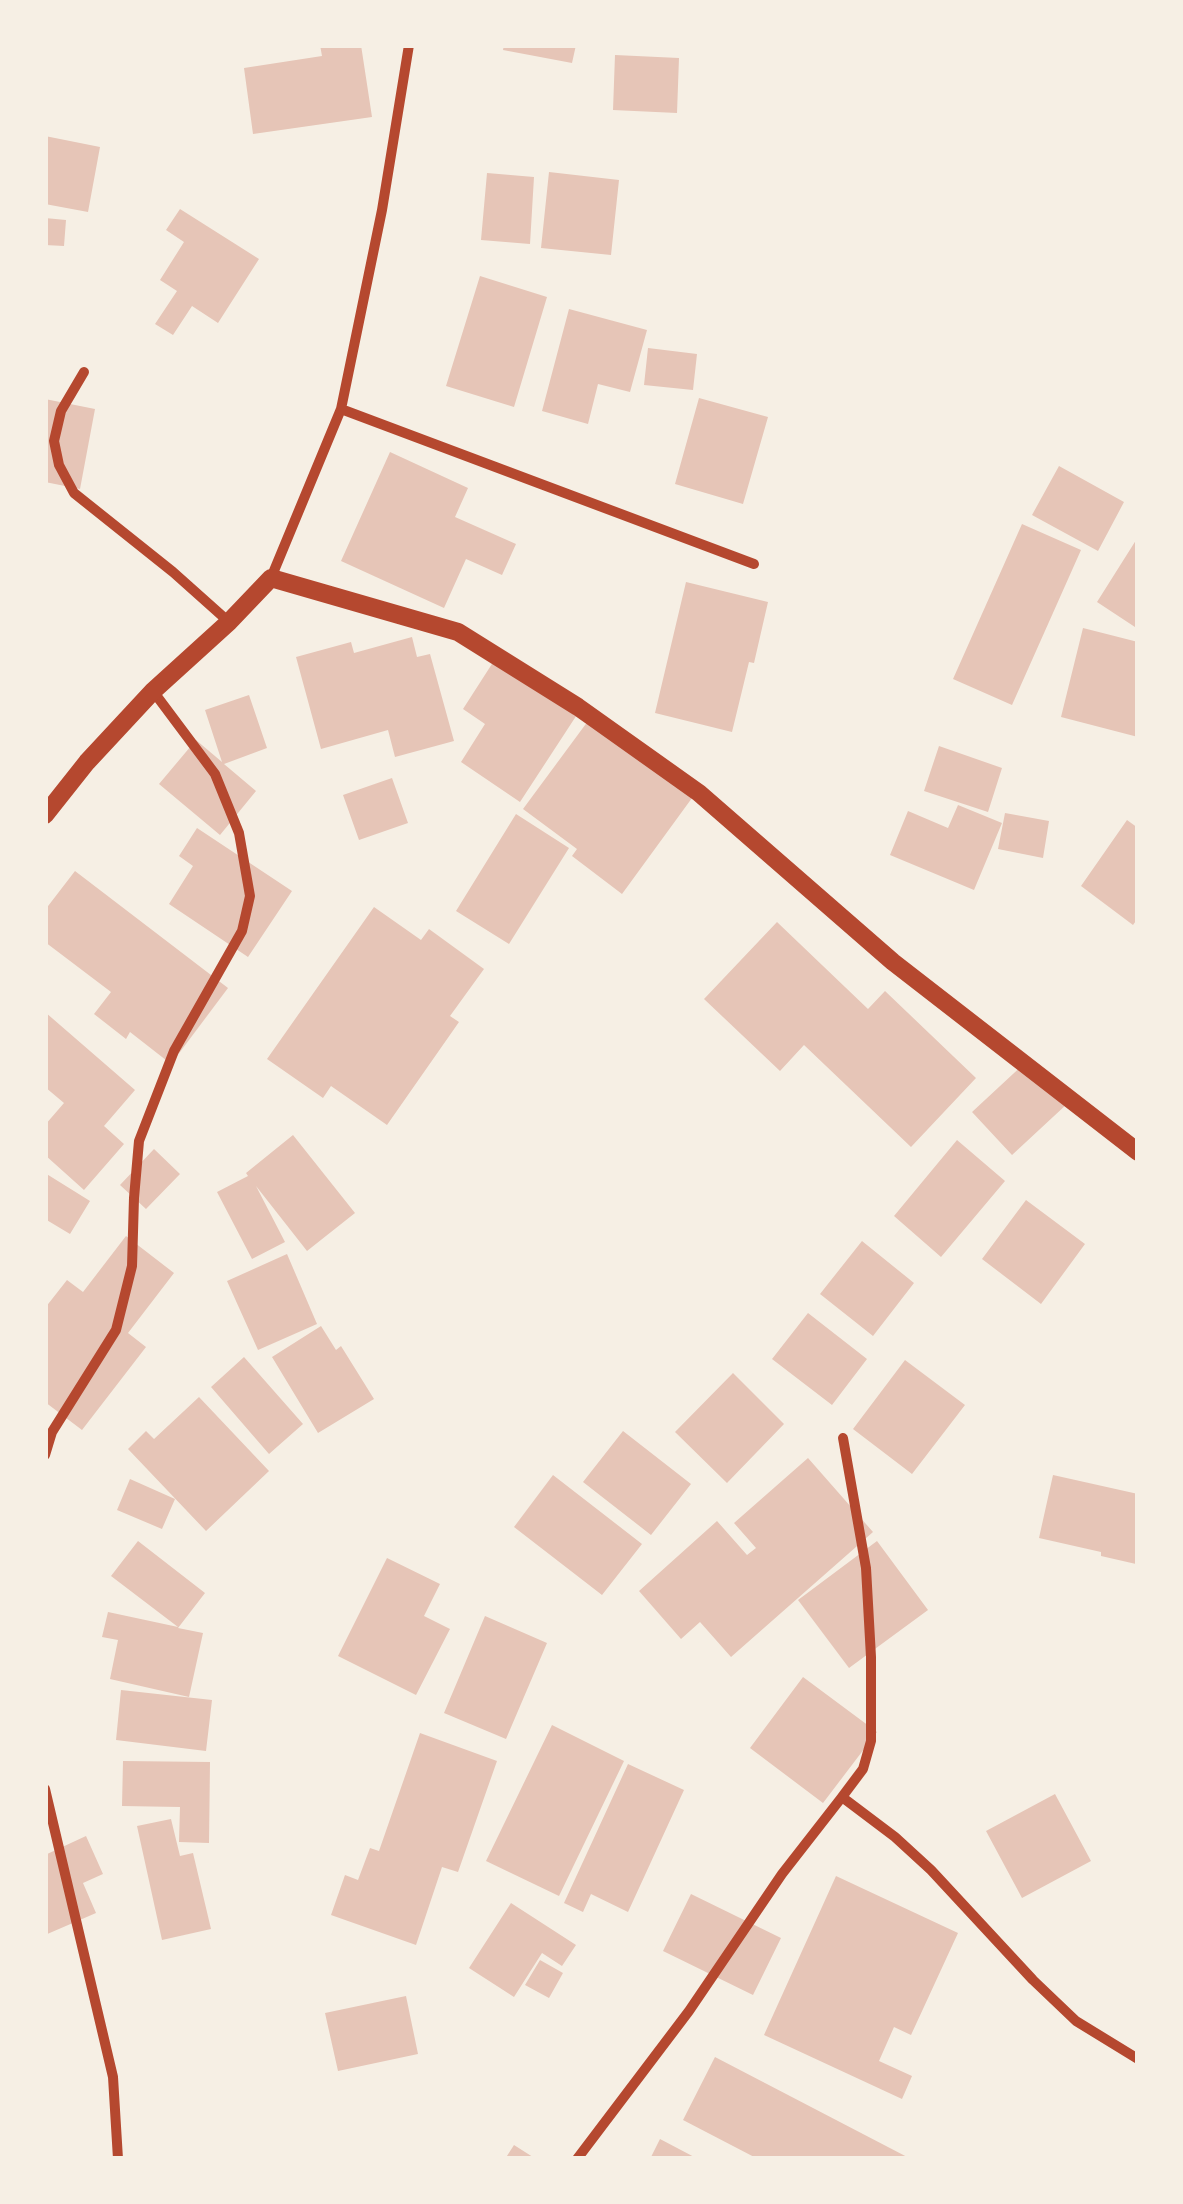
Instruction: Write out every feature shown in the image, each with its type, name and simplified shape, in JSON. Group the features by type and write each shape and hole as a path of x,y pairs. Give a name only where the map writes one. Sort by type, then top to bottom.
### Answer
{"street":[{"path":"45,815 87,762 153,691 271,578 341,409 382,210 409,45"},
{"path":"84,372 61,411 54,440 59,465 74,493 173,572 228,622"},
{"path":"341,409 754,564"},
{"path":"271,578 458,632 578,708 699,793 893,962 1138,1152"},
{"path":"45,1455 52,1432 116,1330 132,1266 139,1141 174,1051 242,931 250,896 239,832 215,774 153,691"},
{"path":"578,2159 690,2012 782,1874 863,1769 871,1740 866,1568 843,1438"},
{"path":"45,1790 113,2077 118,2159"},
{"path":"842,1796 931,1870 1076,2021 1138,2059"}],"building":[{"path":"320,45 361,45 372,117 253,134 244,68 322,56"},
{"path":"504,45 576,45 572,63 503,50"},
{"path":"615,55 679,58 677,113 613,110"},
{"path":"45,136 100,147 88,212 45,204"},
{"path":"549,172 619,180 611,255 541,248"},
{"path":"487,173 534,177 530,244 481,240"},
{"path":"180,209 259,259 218,323 192,306 173,335 155,324 177,291 160,280 184,242 166,230"},
{"path":"45,218 66,220 64,246 45,245"},
{"path":"480,276 547,297 514,407 446,386"},
{"path":"569,309 647,330 630,392 598,384 588,424 542,411"},
{"path":"648,348 697,354 693,390 644,385"},
{"path":"699,398 768,417 743,504 675,484"},
{"path":"45,399 95,409 80,489 45,482"},
{"path":"390,452 468,488 455,517 516,544 502,575 466,559 444,608 341,561"},
{"path":"1059,466 1124,502 1098,551 1032,515"},
{"path":"1022,524 1081,550 1012,705 953,679"},
{"path":"1138,537 1138,629 1097,602"},
{"path":"686,582 768,602 732,732 655,713"},
{"path":"1083,628 1138,642 1138,737 1061,717"},
{"path":"412,637 417,657 430,654 454,741 395,757 388,730 321,749 296,657 351,642 354,653"},
{"path":"499,653 582,707 520,802 461,762 485,724 463,709"},
{"path":"249,695 267,748 224,764 256,791 220,835 159,784 196,740 222,762 205,710"},
{"path":"588,721 692,798 622,894 572,856 577,849 523,809"},
{"path":"939,746 1002,768 988,812 924,791"},
{"path":"392,778 408,823 359,840 343,795"},
{"path":"958,805 1002,823 974,890 890,855 908,811 948,828"},
{"path":"1005,813 1049,821 1043,858 998,849"},
{"path":"516,814 569,848 509,944 456,911"},
{"path":"1127,820 1138,828 1138,918 1133,925 1081,886"},
{"path":"197,828 292,891 248,957 169,904 193,866 179,856"},
{"path":"75,871 228,988 171,1064 130,1032 126,1039 94,1014 111,992 45,942 45,910"},
{"path":"374,907 421,940 429,929 484,969 450,1016 459,1022 387,1125 331,1086 323,1098 267,1059"},
{"path":"777,922 868,1009 885,991 976,1078 911,1147 804,1045 780,1071 704,999"},
{"path":"45,1012 135,1090 104,1126 124,1144 84,1190 45,1155 45,1125 64,1103 45,1087"},
{"path":"1027,1061 1067,1104 1012,1155 972,1112"},
{"path":"293,1135 355,1213 307,1251 256,1186 285,1242 252,1259 217,1192 248,1176 246,1173"},
{"path":"957,1140 1005,1181 941,1257 894,1216"},
{"path":"154,1149 180,1174 146,1209 120,1185"},
{"path":"45,1173 90,1201 70,1234 45,1219"},
{"path":"1026,1200 1085,1244 1041,1304 982,1259"},
{"path":"126,1236 174,1273 128,1333 146,1347 82,1430 45,1402 45,1308 67,1280 83,1292"},
{"path":"862,1241 914,1283 873,1336 820,1294"},
{"path":"287,1254 317,1324 258,1350 227,1281"},
{"path":"808,1313 867,1359 832,1405 772,1359"},
{"path":"321,1326 336,1350 341,1346 374,1399 318,1433 272,1357"},
{"path":"244,1357 303,1424 269,1454 211,1387"},
{"path":"905,1360 965,1405 912,1474 853,1429"},
{"path":"733,1373 784,1424 727,1483 675,1432"},
{"path":"199,1397 269,1471 206,1531 128,1449 146,1431 154,1439"},
{"path":"623,1431 691,1484 651,1535 583,1482"},
{"path":"808,1458 873,1532 731,1657 700,1622 681,1639 639,1591 717,1521 747,1555 756,1548 734,1523"},
{"path":"553,1475 642,1544 602,1595 514,1527"},
{"path":"1053,1475 1138,1494 1136,1564 1039,1538"},
{"path":"130,1479 175,1499 162,1529 117,1510"},
{"path":"138,1541 205,1593 178,1628 203,1633 189,1697 110,1679 118,1640 102,1637 108,1612 178,1627 111,1576"},
{"path":"877,1541 928,1610 849,1668 798,1600"},
{"path":"387,1558 440,1584 424,1616 450,1629 416,1695 338,1656"},
{"path":"485,1616 547,1643 506,1739 444,1713"},
{"path":"803,1677 877,1732 823,1803 750,1748"},
{"path":"121,1690 212,1700 206,1751 116,1740"},
{"path":"552,1725 624,1761 559,1896 486,1861"},
{"path":"420,1733 497,1761 458,1872 442,1867 416,1945 331,1915 345,1875 358,1880 370,1848 379,1851"},
{"path":"123,1761 210,1762 209,1843 179,1842 180,1807 122,1806"},
{"path":"628,1764 684,1790 628,1912 591,1894 583,1912 564,1903"},
{"path":"1055,1794 1091,1861 1022,1898 986,1831"},
{"path":"171,1819 180,1856 193,1853 211,1929 162,1940 137,1826"},
{"path":"86,1836 103,1874 83,1883 96,1913 45,1935 45,1855"},
{"path":"836,1876 958,1933 911,2035 894,2027 879,2061 912,2076 902,2099 764,2035"},
{"path":"691,1894 781,1938 753,1995 663,1951"},
{"path":"511,1903 576,1945 562,1966 542,1953 514,1997 469,1968"},
{"path":"540,1960 563,1973 549,1998 525,1985"},
{"path":"406,1996 418,2054 338,2071 325,2013"},
{"path":"715,2057 911,2159 758,2159 683,2120"},
{"path":"660,2139 698,2159 650,2159"},
{"path":"514,2145 536,2159 505,2159"}]}
